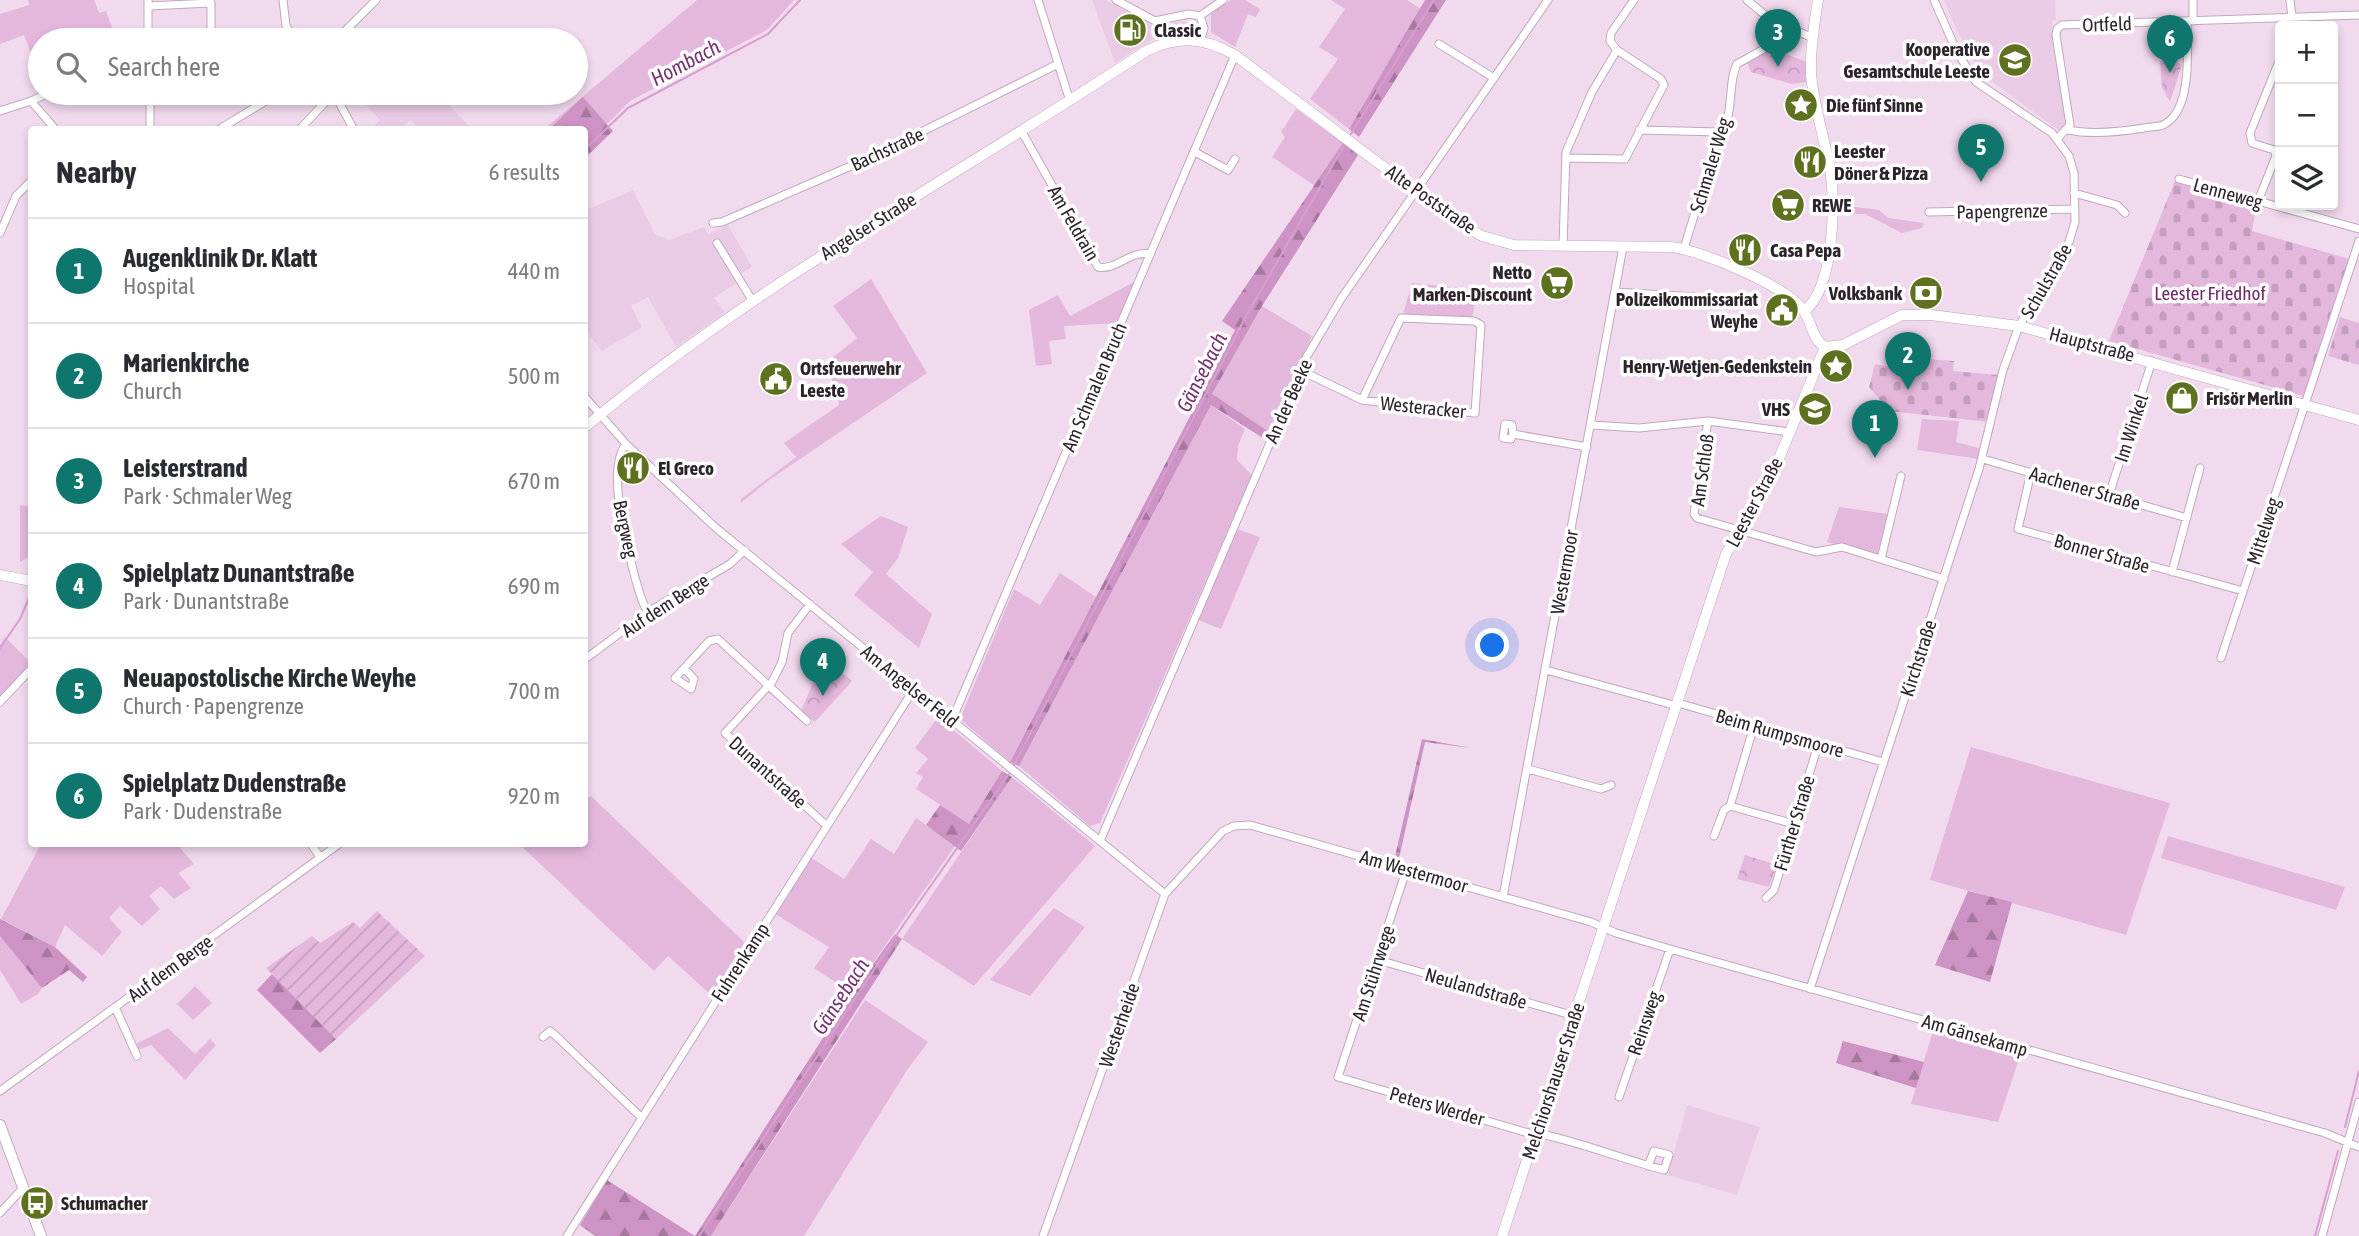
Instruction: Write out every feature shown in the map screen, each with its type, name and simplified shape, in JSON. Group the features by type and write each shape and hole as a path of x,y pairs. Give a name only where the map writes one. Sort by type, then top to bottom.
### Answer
{"main road":[{"path":"1818,0 1811,73 1815,106 1830,171 1832,196 1828,263 1819,293 1804,311 1816,338 1825,347"},
{"name":"Alte Poststraße","path":"1164,42 1201,39 1235,55 1450,217 1482,236 1514,245 1685,248 1788,296 1804,311"},
{"name":"Angelser Straße","path":"588,425 688,345 752,300 1164,42"},
{"name":"Hauptstraße","path":"1825,347 1843,345 1902,315 1931,315 2020,326 2359,420"},
{"name":"Leester Straße","path":"1604,926 1726,554 1768,485 1825,347"},
{"path":"0,575 28,580"},
{"name":"Melchiorshauser Straße","path":"1502,1236 1604,926"},
{"path":"0,1125 41,1236"}],"street":[{"path":"284,0 287,28"},
{"path":"348,28 376,0"},
{"path":"1038,0 1056,65 1070,101"},
{"path":"1116,0 1155,21 1189,14 1200,16 1223,0"},
{"name":"An der Beeke","path":"1100,841 1300,370 1323,327 1548,0"},
{"path":"1566,158 1625,159 1664,85 1661,79 1617,50 1610,41 1611,33 1634,0"},
{"path":"1746,0 1771,20 1813,38"},
{"name":"Schulstraße","path":"1934,0 1957,52 1976,82 2057,139 2073,166 2075,222 2069,242 2020,326"},
{"path":"2057,139 2068,130 2134,131 2159,127 2169,121 2176,111 2189,69 2193,0"},
{"path":"2290,0 2293,21"},
{"path":"148,28 148,3 211,2 211,28"},
{"name":"Ortfeld","path":"2068,130 2070,120 2057,29 2062,25 2359,15"},
{"path":"1200,16 1204,28 1201,39"},
{"name":"Schmaler Weg","path":"1685,248 1720,132 1726,126 1737,64 1794,32"},
{"path":"1439,44 1494,78"},
{"path":"1563,246 1566,158 1592,92 1617,50"},
{"name":"Am Schmalen Bruch","path":"952,720 1235,55"},
{"name":"Bachstraße","path":"713,223 867,159 1056,65"},
{"path":"2258,201 2276,156 2274,150 2252,143 2250,133 2275,71"},
{"path":"0,111 28,102"},
{"path":"34,105 53,126"},
{"path":"149,105 150,126"},
{"path":"225,126 259,105"},
{"path":"303,126 323,105"},
{"path":"340,105 352,126"},
{"path":"1639,130 1720,132"},
{"name":"Am Feldrain","path":"1021,132 1098,267 1104,268 1133,254 1150,254"},
{"path":"1195,152 1228,170 1235,159"},
{"name":"Lenneweg","path":"2179,179 2359,229"},
{"path":"0,233 16,196 28,184"},
{"path":"2074,193 2117,205 2125,213"},
{"name":"Papengrenze","path":"1929,212 2075,209"},
{"name":"Mittelweg","path":"2221,658 2359,241"},
{"path":"716,243 752,300"},
{"name":"Westermoor","path":"1503,897 1623,247"},
{"path":"1615,292 1714,298"},
{"name":"Westeracker","path":"1300,370 1362,400 1475,413 1481,325 1474,321 1401,318 1362,400"},
{"name":"Kirchstraße","path":"1810,989 1983,458 2003,370 2020,326"},
{"name":"Im Winkel","path":"2109,495 2152,361"},
{"name":"Am Angelser Feld","path":"588,401 626,444 745,550 1165,894"},
{"name":"Am Schloß","path":"1591,425 1640,428 1708,421 1789,432"},
{"name":"Am Schloß","path":"1708,421 1695,514 1697,518 1739,530"},
{"path":"1513,434 1587,447"},
{"name":"Bergweg","path":"626,444 620,462 618,492 639,590 648,612"},
{"name":"Aachener Straße","path":"1983,458 2187,518"},
{"path":"2172,572 2200,468"},
{"name":"Bonner Straße","path":"2031,472 2018,529 2243,591"},
{"path":"1881,559 1901,476"},
{"path":"1739,530 1816,552 1840,547 1944,579"},
{"name":"Auf dem Berge","path":"588,657 648,612 730,564 745,550"},
{"name":"Dunantstraße","path":"810,604 788,632 782,662 768,686 725,733 827,826"},
{"path":"684,668 709,641 718,639 807,721"},
{"name":"Beim Rumpsmoore","path":"1546,670 1883,762"},
{"path":"0,702 28,672"},
{"name":"Fuhrenkamp","path":"567,1236 914,689"},
{"path":"1714,836 1724,810 1730,806 1754,726"},
{"name":"Fürther Straße","path":"1766,898 1774,890 1818,745"},
{"path":"1528,769 1601,789 1611,785"},
{"path":"1730,806 1794,824"},
{"name":"Am Westermoor","path":"1223,831 1234,826 1250,825 1604,926"},
{"name":"Westerheide","path":"1043,1236 1165,894 1223,831"},
{"path":"313,847 320,857"},
{"name":"Auf dem Berge","path":"0,1091 335,847"},
{"name":"Am Stührwege","path":"1338,1077 1407,868"},
{"name":"Am Gänsekamp","path":"1604,926 1810,989 2347,1141 2359,1147"},
{"name":"Reinsweg","path":"1619,1097 1670,948"},
{"name":"Neulandstraße","path":"1378,960 1575,1016"},
{"path":"115,1007 137,1056"},
{"path":"544,1037 550,1031 642,1118"},
{"name":"Peters Werder","path":"1338,1077 1541,1135 1584,1143 1596,1152 1648,1166"},
{"path":"2322,1236 2359,1102"},
{"path":"0,1213 23,1188"}],"shaded area":[{"path":"1092,0 1106,0 1151,25 1186,21 1191,26 1190,31 1152,40 1115,63"},
{"name":"Kooperative Gesamtschule Leeste","path":"1944,0 2055,0 2056,20 2052,21 2054,51 2066,122 2061,132 1983,75 1957,31"},
{"path":"366,105 449,105 469,126 417,126 410,120 404,126 375,126 380,120"},
{"path":"633,190 655,234 669,240 704,227 708,234 728,225 752,267 737,276 739,281 714,298 725,312 676,347 648,297 631,306 642,327 602,351 588,334 588,209"},
{"path":"1687,1105 1760,1127 1737,1195 1668,1175"}],"green space":[{"path":"28,0 94,0 99,13 106,11 113,28 28,28 28,46 24,35 0,44 0,14 29,5"},
{"path":"697,0 794,0 767,30 630,101 607,124 588,103 588,92"},
{"path":"1231,0 1245,0 1260,9 1256,17 1248,14 1235,47 1211,32 1211,14"},
{"path":"1331,0 1407,0 1421,9 1349,129 1310,99 1338,59 1319,47 1345,9"},
{"path":"1425,0 1446,0 1359,137 1349,129"},
{"path":"1770,48 1807,62 1807,82 1791,84 1751,72 1747,62"},
{"path":"2172,60 2182,65 2170,102 2162,87 2160,61"},
{"path":"588,103 613,131 588,155 588,126 552,126 574,105 588,105"},
{"path":"573,105 575,105 552,126 548,126"},
{"path":"1296,109 1343,143 1315,186 1272,157 1285,137 1281,132"},
{"path":"1343,143 1358,155 1262,306 1212,394 1269,432 1266,440 1211,405 1019,766 1010,762 1235,330 1222,321"},
{"name":"Leester Friedhof","path":"2175,181 2257,204 2252,231 2349,259 2304,396 2109,341"},
{"path":"1839,205 1879,210 1888,218 1924,223 1922,228 1902,233 1865,214 1839,214"},
{"path":"871,279 927,373 769,480 741,503 741,499 796,457 784,443 839,405 827,362 857,338 833,306"},
{"path":"1136,281 1118,323 1064,326 1066,339 1049,341 1052,364 1036,366 1029,310 1058,295 1070,316"},
{"path":"1412,283 1477,290 1472,318 1403,314"},
{"path":"1262,306 1312,336 1269,432 1211,395"},
{"path":"2340,317 2359,323 2359,365 2328,356"},
{"path":"1910,358 1954,361 1953,371 1998,375 1997,397 1989,422 1889,411 1869,387 1875,364 1909,370"},
{"path":"1211,405 1245,429 1238,446 1237,460 1252,475 1100,823 1090,826 1019,766"},
{"path":"1922,419 1959,421 1956,442 1982,449 1979,459 1917,450"},
{"path":"20,505 28,506 28,557 20,562"},
{"path":"1839,507 1888,514 1877,555 1827,542"},
{"path":"881,516 908,527 898,558 886,574 932,614 919,648 854,595 873,572 841,544"},
{"path":"1236,529 1260,537 1221,629 1198,620"},
{"path":"1060,573 1096,597 1010,762 960,719 1014,589 1040,605"},
{"path":"5,637 28,660 28,666 0,697 0,645"},
{"path":"824,657 852,681 815,722 801,711"},
{"path":"938,717 1002,771 969,824 916,789 923,777 916,773 928,759 915,748"},
{"path":"1422,739 1471,748 1425,742 1398,863 1394,861"},
{"path":"1971,747 2170,803 2126,935 1930,880"},
{"path":"1002,771 1012,777 961,851 926,825 940,805 969,824"},
{"path":"1012,777 1095,846 974,986 902,939"},
{"path":"591,796 746,944 711,995 668,956 654,971 522,847 588,847 588,798"},
{"path":"916,818 955,846 852,993 814,968 829,947 775,914 810,857 844,879 871,839 894,854"},
{"path":"2168,836 2345,887 2336,910 2161,858"},
{"path":"39,847 180,847 194,864 178,873 191,888 174,899 161,886 149,896 160,909 142,926 120,906 109,918 122,932 102,956 65,925 55,947 1,919"},
{"path":"1745,855 1777,865 1769,887 1737,879"},
{"path":"1968,891 2012,902 1990,982 1935,965"},
{"path":"1054,908 1085,927 1030,996 990,980"},
{"path":"377,911 425,956 336,1039 266,968 312,936 320,943 353,922 360,928"},
{"path":"0,919 55,947 87,977 83,982 69,970 42,988 0,936"},
{"path":"895,934 902,939 711,1236 695,1236 852,993"},
{"path":"0,936 42,988 38,994 21,1004 0,970"},
{"path":"272,974 336,1039 320,1053 257,990"},
{"path":"195,986 212,1003 193,1020 177,1004"},
{"path":"865,1000 928,1042 907,1070 804,1236 711,1236"},
{"path":"168,1028 195,1054 210,1039 216,1045 185,1080 151,1045 138,1050 136,1044"},
{"path":"1934,1028 2021,1053 1998,1122 1911,1104"},
{"path":"1843,1041 1924,1062 1916,1088 1836,1063"},
{"path":"607,1180 695,1236 595,1236 580,1225"}],"waterway":[{"name":"Hombach","path":"588,146 628,108 768,34 800,0"},
{"name":"Gänsebach","path":"1349,137 1434,0"},
{"name":"Gänsebach","path":"1013,767 1246,316 1346,142"},
{"name":"Hombach","path":"0,648 20,619 28,600"},
{"name":"Gänsebach","path":"699,1236 906,921 1009,774"},
{"path":"2345,1127 2359,1071"},
{"path":"2315,1236 2338,1151"}],"place":[{"name":"Classic","path":"1130,30"},
{"name":"Kooperative Gesamtschule Leeste","path":"2015,60"},
{"name":"Leisterstrand","path":"1778,67"},
{"name":"Spielplatz Dudenstraße","path":"2170,73"},
{"name":"Die fünf Sinne","path":"1801,105"},
{"name":"Leester Döner & Pizza","path":"1810,162"},
{"name":"Neuapostolische Kirche Weyhe","path":"1981,182"},
{"name":"REWE","path":"1788,205"},
{"name":"Casa Pepa","path":"1745,250"},
{"name":"Netto Marken-Discount","path":"1557,283"},
{"name":"Volksbank","path":"1926,293"},
{"name":"Polizeikommissariat Weyhe","path":"1782,310"},
{"name":"Henry-Wetjen-Gedenkstein","path":"1836,366"},
{"name":"Ortsfeuerwehr Leeste","path":"776,379"},
{"name":"Marienkirche","path":"1908,390"},
{"name":"Frisör Merlin","path":"2182,398"},
{"name":"VHS","path":"1815,409"},
{"name":"Augenklinik Dr. Klatt","path":"1875,458"},
{"name":"El Greco","path":"633,468"},
{"name":"Spielplatz Dunantstraße","path":"823,696"},
{"name":"Schumacher","path":"37,1203"}]}
